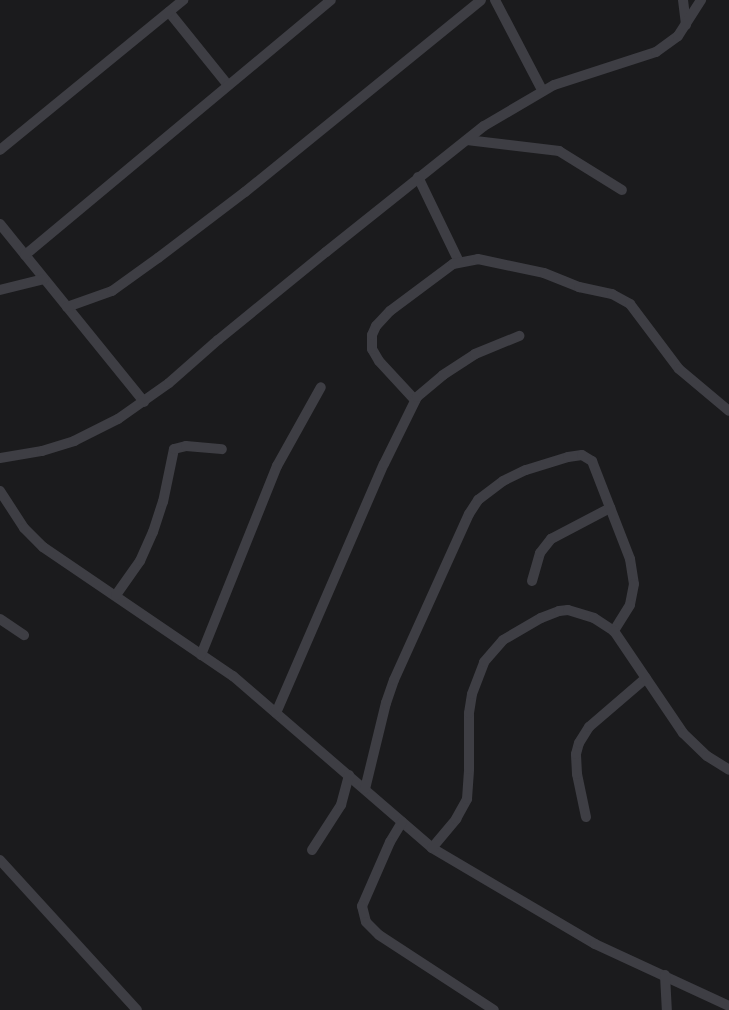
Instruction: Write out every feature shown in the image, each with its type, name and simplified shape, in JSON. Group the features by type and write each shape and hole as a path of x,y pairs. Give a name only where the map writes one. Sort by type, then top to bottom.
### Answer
{"street":[{"path":"0,150 184,0"},
{"path":"25,255 331,0"},
{"path":"67,307 112,291 158,258 245,192 481,0"},
{"path":"495,0 542,90"},
{"path":"683,0 686,25"},
{"path":"0,458 42,450 74,441 118,419 169,383 218,340 466,140 542,90 616,63 656,52 678,36 701,0"},
{"path":"168,12 228,85"},
{"path":"466,140 559,151 622,190"},
{"path":"418,177 459,262"},
{"path":"0,224 144,402"},
{"path":"415,400 379,361 372,349 372,335 376,326 390,311 459,262 487,260 526,268 586,289 612,294 624,300 635,309 679,369 729,411"},
{"path":"0,290 44,279"},
{"path":"276,713 295,673 365,505 415,400 431,384 474,354 519,336"},
{"path":"200,655 277,466 321,387"},
{"path":"116,595 140,561 153,532 163,502 174,449 186,446 222,449"},
{"path":"365,789 386,703 394,680 469,514 478,500 502,481 526,470 568,457 582,455 588,457 596,467 630,559 634,588 628,609 614,631"},
{"path":"0,491 13,514 38,542 233,676 432,848 595,944 729,1006"},
{"path":"532,580 540,553 551,539 610,508"},
{"path":"432,848 456,819 467,799 469,776 468,713 478,676 491,652 520,629 558,611 568,610 594,618 614,631 682,733 707,756 729,770"},
{"path":"0,619 24,635"},
{"path":"586,817 577,774 576,754 579,743 589,727 646,678"},
{"path":"312,850 341,804 349,775"},
{"path":"402,822 390,842 362,906 366,922 379,935 494,1010"},
{"path":"0,860 137,1010"},
{"path":"664,976 667,1010"}]}
